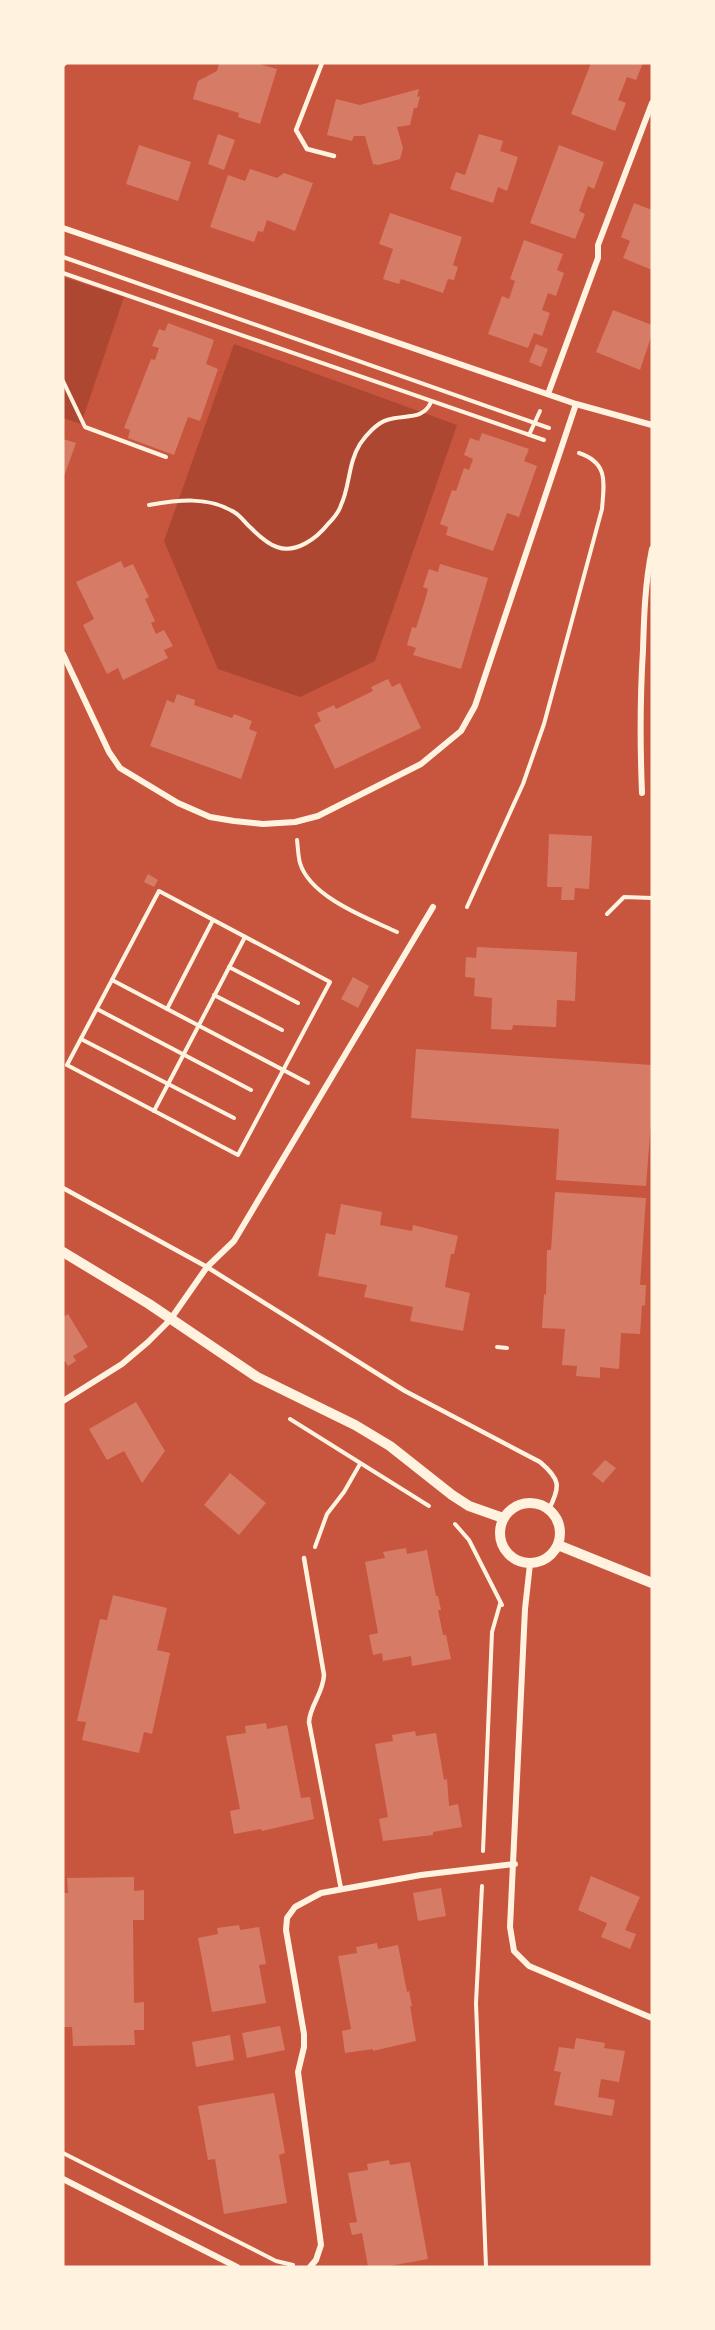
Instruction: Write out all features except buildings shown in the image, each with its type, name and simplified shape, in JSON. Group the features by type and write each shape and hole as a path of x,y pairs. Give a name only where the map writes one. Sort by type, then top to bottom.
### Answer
{"street":[{"path":"548,394 598,258 598,245 652,103"},
{"path":"63,228 576,404 652,426"},
{"path":"63,654 109,752 120,768 178,803 210,817 263,824 295,822 318,816 421,764 461,730 476,706 576,404"},
{"path":"642,793 639,735 646,582 652,549"},
{"path":"63,1401 122,1364 170,1320 207,1267 234,1241 433,907"},
{"path":"63,1252 149,1304 256,1377 355,1425 390,1446 469,1506 503,1518"},
{"path":"524,1503 537,1504 549,1509 560,1526 558,1545 547,1559 530,1564 515,1560 504,1549 499,1534 503,1518 512,1508 524,1503"},
{"path":"558,1545 652,1583"},
{"path":"530,1564 525,1609 515,1864 510,1928 514,1951 529,1966 652,2018"},
{"path":"310,2267 316,2260 321,2245 298,2072 304,2047 304,2034 286,1930 287,1918 296,1907 321,1893 421,1875 515,1864"},
{"path":"63,2179 237,2267"}],"lane":[{"path":"322,63 296,130 307,149 334,156"},
{"path":"63,1188 207,1267 405,1392 540,1462 553,1473 557,1481 558,1491 549,1509"},
{"path":"304,1558 324,1675 321,1694 309,1715 309,1722 341,1889"}],"path":[{"path":"63,257 566,434"},
{"path":"63,273 562,446 592,457 598,463 603,485 602,509 544,724 523,784 467,907"},
{"path":"63,381 85,427 166,457"},
{"path":"530,435 548,394"},
{"path":"149,505 176,500 200,500 235,512 251,529 278,548 295,547 313,541 341,506 360,444 373,429 386,420 422,414 431,402"},
{"path":"295,822 300,863 318,890 364,917 414,940"},
{"path":"159,891 213,920 330,982 238,1155 67,1065 159,891"},
{"path":"607,914 624,897 652,898"},
{"path":"167,1009 213,920"},
{"path":"154,1111 245,937"},
{"path":"229,966 298,1003"},
{"path":"112,980 324,1091"},
{"path":"214,995 282,1030"},
{"path":"97,1009 251,1090"},
{"path":"81,1039 234,1118"},
{"path":"497,1347 507,1348"},
{"path":"282,1391 276,1410 430,1507"},
{"path":"304,1558 317,1545 327,1514 344,1492 360,1464"},
{"path":"446,1518 463,1531 469,1540 500,1604 492,1632 476,2003 486,2267"},
{"path":"500,1604 510,1608 525,1609"},
{"path":"63,2153 276,2261 296,2267"}],"shaded area":[{"path":"63,277 124,297 81,424 63,418"},
{"path":"234,344 457,425 375,661 300,697 218,669 164,541"}]}
